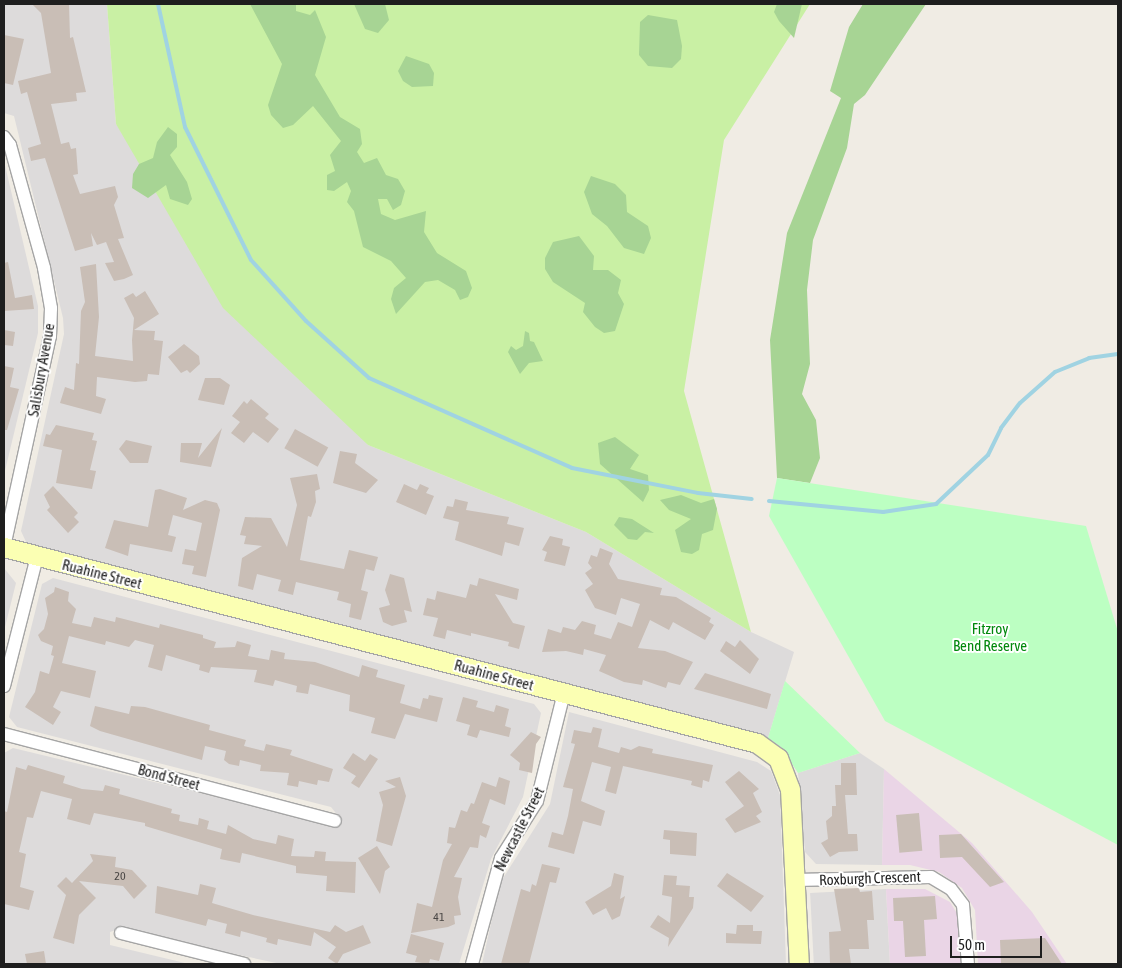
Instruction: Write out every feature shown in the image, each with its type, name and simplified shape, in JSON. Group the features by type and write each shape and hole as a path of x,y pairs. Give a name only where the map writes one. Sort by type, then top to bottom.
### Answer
{"street":[{"name":"Salisbury Avenue","path":"4,137 10,145 36,240 51,308 50,336 4,547"},
{"name":"Ruahine Street","path":"4,547 564,693 730,734 767,749 778,758 790,789 799,964"},
{"path":"4,686 37,557"},
{"name":"Newcastle Street","path":"472,964 501,858 537,801 564,693"},
{"name":"Bond Street","path":"4,734 335,821"},
{"name":"Roxburgh Crescent","path":"795,880 931,877 951,889 963,905 968,964"},
{"path":"121,933 244,964"}],"shaded area":[{"path":"4,4 107,4 116,124 368,445 586,532 751,632 794,652 768,738 27,544 21,531 64,334 63,318 14,116 4,113"},
{"path":"4,161 38,306 38,333 4,475"},
{"path":"4,568 16,583 4,631"},
{"path":"53,578 534,704 541,713 523,797 491,859 459,964 281,964 119,929 110,932 110,945 189,964 4,964 4,753 13,748 320,822 339,817 331,807 17,727 9,717 42,584"},
{"path":"569,712 757,762 771,771 780,795 786,964 482,964 500,883 550,804"},
{"path":"860,753 884,769 882,865 816,864 805,852 798,773"},
{"path":"884,769 972,843 1032,912 1067,964 978,964 975,910 962,888 939,872 910,865 882,865"},
{"path":"886,889 890,964 814,964 810,893"},
{"path":"886,889 925,889 950,902 961,920 962,964 890,964"}],"green space":[{"path":"107,4 810,4 724,140 684,391 751,632 586,532 368,445 223,308 116,124"},
{"path":"250,4 296,4 296,11 310,15 315,10 326,37 315,75 340,117 360,129 362,144 357,152 364,163 377,158 386,175 398,179 405,191 401,205 393,210 387,199 378,199 381,214 395,220 426,211 424,232 437,253 466,271 472,288 468,297 460,300 455,290 438,280 425,282 396,314 391,299 394,288 406,278 391,261 363,247 354,211 347,202 351,191 347,182 334,191 327,190 327,175 335,171 330,155 341,141 313,106 293,125 283,128 271,115 268,105 282,64"},
{"path":"354,4 385,4 389,20 378,33 365,29"},
{"path":"777,4 802,4 794,38 779,21 774,12"},
{"path":"863,4 926,4 865,95 854,104 847,148 813,240 807,290 810,364 802,394 816,420 820,458 810,483 777,478 770,340 787,233 841,98 830,91 849,27"},
{"path":"648,15 677,20 682,46 681,59 672,68 648,66 639,55 640,22"},
{"path":"406,56 429,64 434,73 433,86 412,87 403,81 398,71"},
{"path":"168,127 177,134 177,147 170,155 187,182 192,199 188,205 170,199 166,185 148,198 132,188 133,174 139,164 153,158 157,142"},
{"path":"591,176 615,184 626,195 627,212 648,226 651,238 644,254 624,248 607,226 592,214 584,192"},
{"path":"579,236 594,256 593,270 608,270 621,280 618,293 624,304 615,331 604,333 595,327 583,312 585,303 553,282 545,269 545,258 553,242"},
{"path":"525,331 529,333 530,341 534,342 543,361 529,363 520,374 508,352 511,346 516,350 523,346"},
{"path":"615,437 639,455 630,469 648,475 649,490 643,502 600,464 598,443"},
{"name":"Fitzroy Bend Reserve","path":"777,478 1086,526 1118,632 1118,845 885,721 769,516"},
{"path":"681,495 701,503 714,499 717,509 713,530 702,534 699,550 692,554 681,552 675,530 691,519 669,510 660,500"},
{"path":"619,517 632,519 654,533 645,532 637,540 628,539 614,525"},
{"path":"785,681 860,753 798,773 781,747 768,738"}],"building":[{"path":"32,4 69,4 70,38 73,37 86,92 76,93 77,101 51,104 61,144 69,142 71,149 76,148 78,174 73,175 80,194 115,186 118,197 114,205 124,238 118,239 133,275 124,279 114,281 105,263 114,262 106,242 97,245 91,233 93,246 75,251 45,158 31,161 28,148 41,144 27,92 21,94 18,81 51,73 41,13"},
{"path":"4,35 24,39 13,85 4,83"},
{"path":"8,262 15,298 32,295 34,309 4,311 4,263"},
{"path":"96,264 99,317 95,356 133,361 134,318 124,298 133,293 136,297 145,291 159,314 134,330 155,331 154,340 163,341 159,375 148,374 147,381 135,382 97,377 96,396 106,399 101,414 60,403 65,387 74,390 76,363 79,364 81,311 85,302 80,267"},
{"path":"4,330 15,332 13,346 4,345"},
{"path":"184,344 199,356 200,364 190,373 187,370 181,373 168,357"},
{"path":"4,366 14,368 10,387 19,389 7,430 4,430"},
{"path":"205,378 220,378 230,385 224,405 198,400"},
{"path":"251,399 269,414 265,418 279,429 268,443 253,432 244,443 231,433 240,422 232,416 244,401 247,404"},
{"path":"56,425 94,433 92,440 97,441 90,470 96,471 92,489 56,483 62,450 43,446 46,434 50,435"},
{"path":"222,428 211,467 180,462 181,443 202,443 198,458"},
{"path":"295,429 328,447 318,467 284,448"},
{"path":"126,440 152,446 148,463 130,463 119,449"},
{"path":"340,451 357,454 355,463 378,480 366,493 333,483"},
{"path":"317,474 320,489 315,491 316,502 311,517 308,516 300,560 344,569 349,550 378,557 374,571 366,569 361,590 368,592 361,620 349,617 351,604 337,600 339,592 296,582 293,595 278,591 281,580 257,574 253,590 238,586 242,558 262,546 244,544 246,536 240,535 245,517 271,518 287,547 297,505 290,478"},
{"path":"404,484 417,490 420,484 429,488 426,493 434,496 426,515 396,502"},
{"path":"53,486 78,513 74,517 79,522 68,533 47,510 50,507 44,495"},
{"path":"160,489 187,498 183,510 205,500 217,503 220,510 206,577 192,574 194,566 182,564 185,549 196,551 202,523 173,515 168,535 176,537 172,552 130,544 128,556 105,548 114,520 148,527 155,490"},
{"path":"455,499 468,502 466,510 509,517 507,524 524,528 519,546 505,542 502,556 455,540 459,522 443,518 447,506 453,507"},
{"path":"550,536 563,539 562,545 570,547 565,566 544,561 547,552 542,550"},
{"path":"600,548 613,553 609,564 618,579 662,588 660,595 676,597 711,618 709,622 714,625 705,640 673,622 669,630 650,620 638,648 665,651 693,662 680,685 668,682 666,688 643,680 642,685 624,682 599,671 606,655 584,649 583,655 566,651 542,652 548,629 561,633 563,627 575,630 582,621 596,625 594,634 611,639 618,622 632,627 640,604 621,598 616,615 595,608 585,590 593,584 585,573 592,568 588,563 591,555 597,557"},
{"path":"390,574 404,578 412,612 404,610 407,622 392,626 383,622 379,608 390,605 385,590"},
{"path":"479,578 519,589 517,600 495,594 513,623 525,626 519,649 508,646 509,642 471,633 471,636 447,630 445,639 433,636 438,618 423,615 427,598 435,600 437,591 466,598 470,584 477,586"},
{"path":"55,587 69,592 68,601 76,609 72,623 91,627 94,617 115,622 116,617 159,628 160,624 203,635 203,638 216,642 214,648 235,647 237,641 251,645 248,656 269,660 271,650 285,653 284,659 315,662 359,677 362,665 378,670 376,677 405,685 400,703 420,709 423,698 428,699 429,695 443,698 437,722 405,714 395,739 371,733 375,718 349,711 350,695 310,684 308,694 296,692 297,686 275,680 273,686 254,682 257,670 211,667 209,673 199,670 200,665 166,655 162,671 148,667 154,645 135,640 129,647 106,641 105,645 69,636 62,663 96,671 90,698 61,691 53,707 61,712 53,725 25,707 35,692 40,671 49,674 54,656 51,655 53,646 41,641 38,635 44,629 48,614 45,598 54,592"},
{"path":"740,640 759,659 750,674 720,651 726,641 735,647"},
{"path":"705,673 771,694 767,709 694,689"},
{"path":"463,697 478,701 476,707 494,712 496,705 509,709 505,726 511,728 509,737 480,730 477,738 467,735 470,725 456,721"},
{"path":"95,706 129,714 131,706 145,707 210,725 209,730 246,740 244,746 264,751 266,744 292,750 290,755 333,769 329,782 318,780 317,785 299,781 298,787 287,785 289,773 260,771 261,765 240,760 239,766 229,764 224,760 226,751 205,746 202,760 100,731 90,726"},
{"path":"593,727 602,729 598,747 619,753 621,747 631,750 639,746 653,749 652,753 713,765 709,782 703,780 702,788 691,785 692,781 623,766 616,794 605,791 611,767 592,762 581,801 605,811 601,826 583,821 574,854 548,847 552,832 563,835 568,816 573,789 563,787 575,744 571,743 574,730 591,733"},
{"path":"531,732 541,737 536,744 532,773 519,770 520,763 510,755"},
{"path":"353,753 365,761 370,754 378,759 359,788 351,783 356,776 343,768"},
{"path":"841,763 856,763 857,795 845,795 848,834 857,834 858,851 839,852 830,857 821,843 828,839 826,821 832,816 832,806 836,806 835,785 841,785"},
{"path":"28,765 65,776 63,783 82,789 103,791 105,785 120,789 119,794 172,809 171,813 180,815 179,821 198,825 199,818 209,821 207,829 226,834 228,825 253,839 276,844 278,835 294,839 291,856 314,857 315,851 326,852 325,861 356,862 355,893 326,891 327,876 296,873 296,866 242,853 240,863 220,859 222,849 145,826 145,823 94,813 90,825 67,819 72,799 41,791 33,818 27,817 19,852 26,854 20,887 34,891 29,910 4,904 4,811 7,812 16,767 26,770"},
{"path":"739,771 759,789 753,793 762,812 756,816 761,822 735,833 725,819 744,806 725,782"},
{"path":"400,777 406,796 392,846 376,841 383,805 379,792 396,787 385,781"},
{"path":"499,777 510,781 505,805 490,799 482,823 490,826 486,838 480,835 478,848 470,847 454,877 462,878 458,897 461,915 454,916 455,924 448,927 411,933 417,903 432,907 443,860 452,844 447,843 449,827 455,828 461,810 467,812 471,803 474,804 482,782 496,787"},
{"path":"919,813 922,851 899,853 896,815"},
{"path":"664,830 697,833 696,856 670,854 670,840 663,839"},
{"path":"961,834 1004,882 990,887 962,857 940,858 939,835"},
{"path":"377,846 390,867 385,871 380,894 358,858"},
{"path":"90,854 116,857 115,867 132,870 147,886 134,899 123,886 79,881 96,898 79,915 74,944 53,938 66,895 57,886 66,877 72,883 93,861"},
{"path":"542,864 560,868 556,883 550,882 529,964 501,964 521,889 530,892 532,884 536,886"},
{"path":"614,873 624,876 620,899 625,896 620,916 612,920 606,908 593,915 585,902 611,886"},
{"path":"727,873 764,896 751,912 717,886"},
{"path":"664,875 677,876 676,885 690,886 689,897 694,897 693,908 668,947 669,938 650,927 658,915 670,923 672,897 662,895"},
{"path":"200,884 216,888 212,903 253,915 330,932 335,925 346,932 363,925 371,943 343,954 337,964 328,958 336,947 314,932 311,946 278,939 277,945 266,942 267,938 241,931 240,937 225,933 227,924 208,919 206,926 155,913 157,886 198,895"},
{"path":"859,888 860,892 872,891 874,920 867,920 869,949 849,949 851,964 830,964 829,932 841,931 834,889"},
{"path":"935,896 937,919 924,920 926,956 905,957 903,921 894,921 893,898"},
{"path":"737,925 753,925 753,931 762,931 761,944 726,943 726,933 736,934"},
{"path":"411,934 444,943 439,961 430,959 429,964 415,962 417,956 406,953"},
{"path":"1045,938 1062,964 1001,964 1000,940"},
{"path":"44,951 46,964 27,964 25,954"}],"waterway":[{"path":"158,4 185,127 251,260 306,321 369,378 572,468 698,493 752,499"},
{"path":"769,501 883,512 936,504 988,455 1001,428 1020,403 1055,372 1089,358 1118,354"}]}
